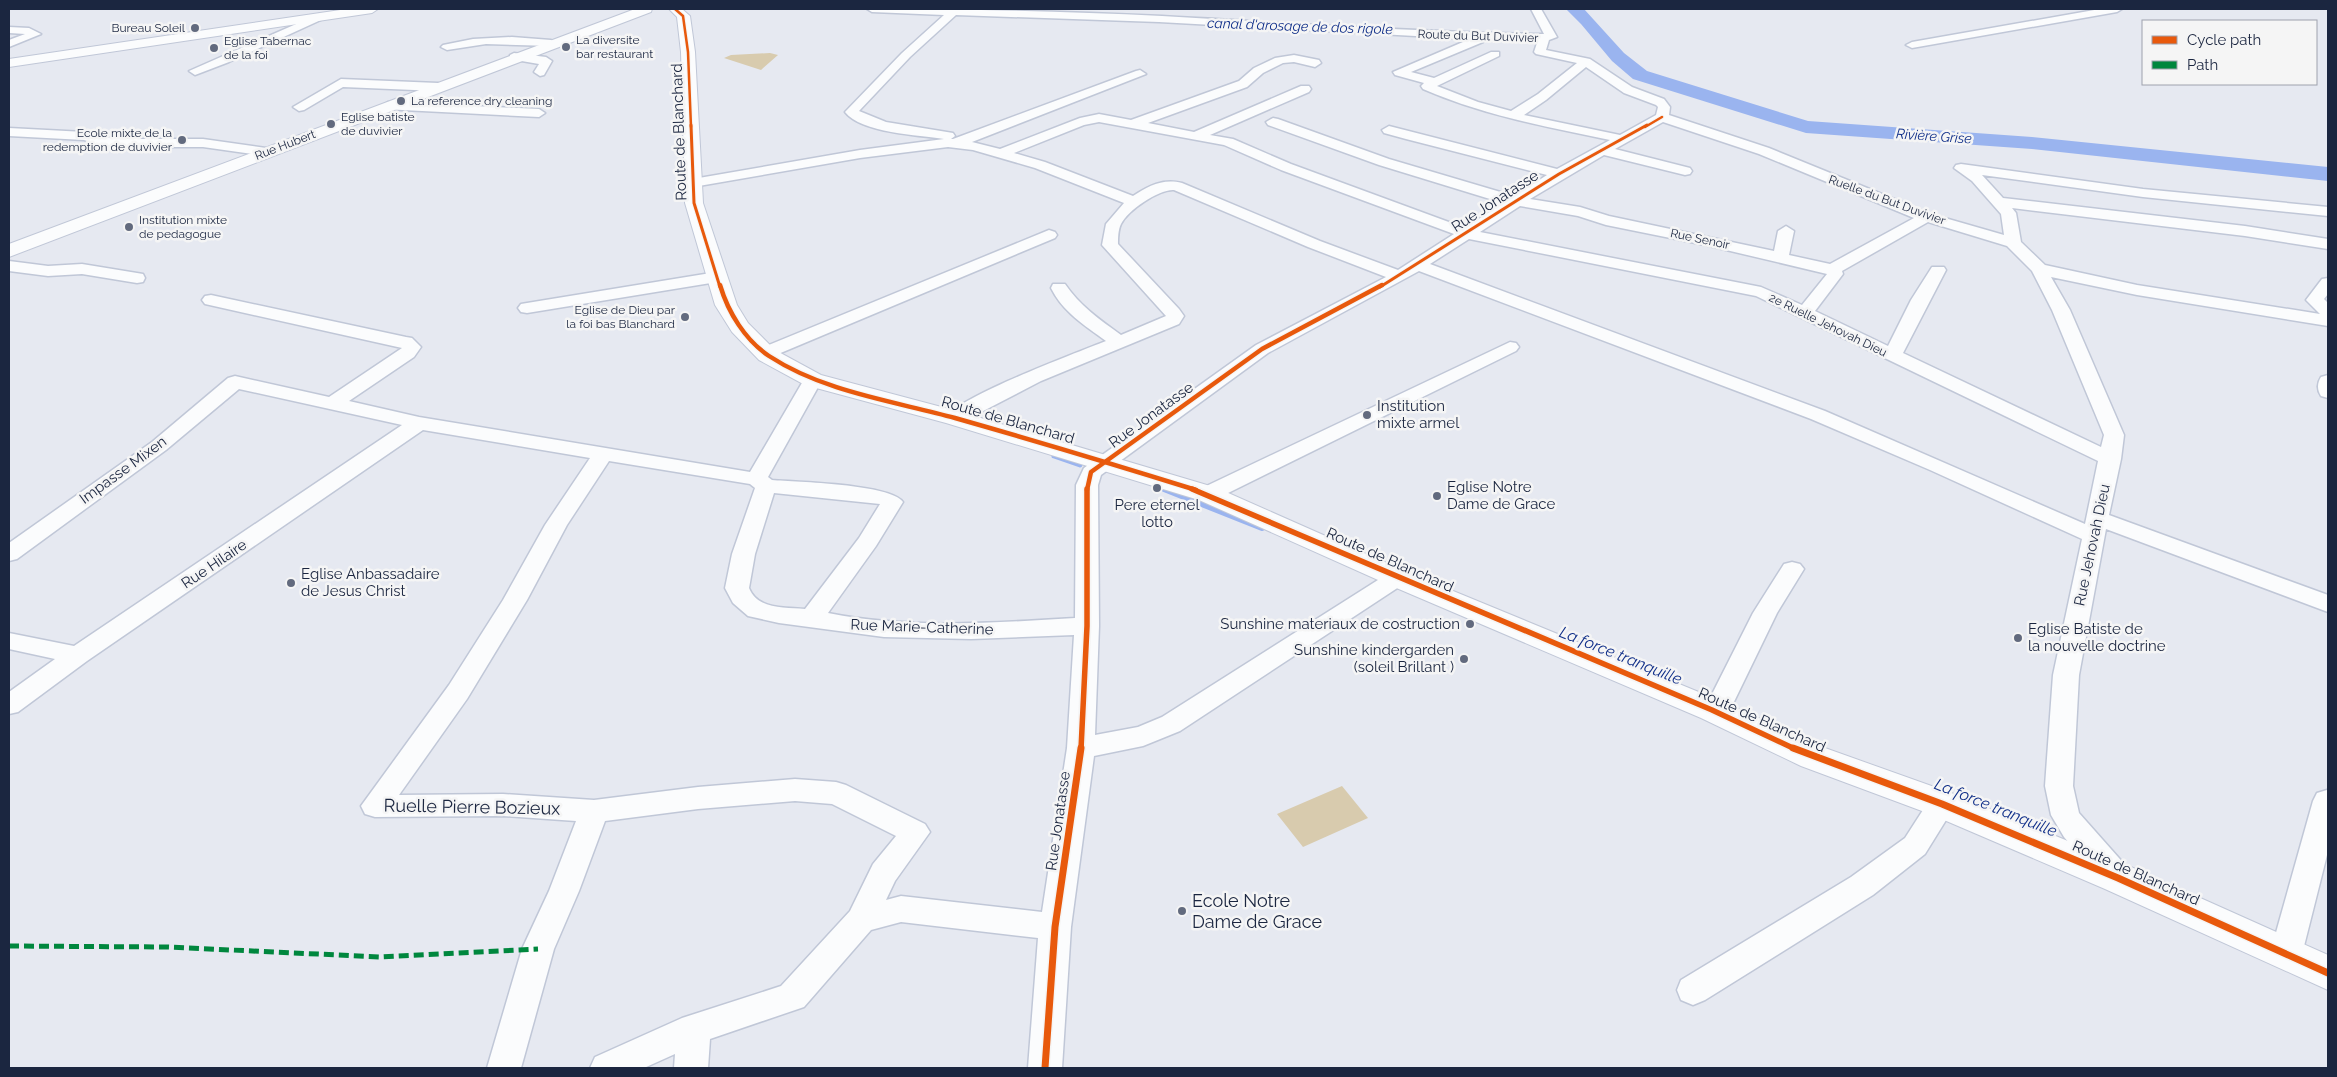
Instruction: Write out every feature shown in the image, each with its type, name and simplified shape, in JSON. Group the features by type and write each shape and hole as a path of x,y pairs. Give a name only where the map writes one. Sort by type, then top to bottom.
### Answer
{"street":[{"path":"9,63 372,9"},
{"name":"Rue Hubert","path":"9,251 644,9"},
{"name":"Route de Blanchard","path":"675,9 682,16 685,25 688,52 694,203 726,305 734,318 765,353 813,380 955,418 1107,462 1208,494 1302,534 1397,578 1716,712 1813,757 1942,804 2118,878 2328,973"},
{"name":"Route du But Duvivier","path":"872,9 1018,12 1487,36 1548,37"},
{"path":"1168,20 1197,9"},
{"path":"1536,9 1548,37 1540,52 1586,61 1628,90 1660,102 1664,107 1662,117"},
{"path":"1912,45 2117,9"},
{"path":"953,12 906,55 851,112 860,118 961,141 1040,166 1134,202"},
{"path":"195,71 226,60 319,17"},
{"path":"9,44 34,34 29,31 12,30"},
{"path":"1435,82 1399,72 1487,36"},
{"path":"447,47 479,40 520,40 551,43"},
{"path":"9,51 37,59"},
{"path":"1495,54 1427,86 1447,96 1514,115 1622,139"},
{"path":"514,57 546,61 540,72"},
{"path":"1132,124 1243,84 1249,77 1263,68 1290,58 1315,63"},
{"path":"1514,115 1542,97 1586,61"},
{"path":"693,183 860,154 961,141 1140,74"},
{"path":"299,107 342,83 438,87"},
{"path":"1196,136 1305,89"},
{"path":"388,106 539,114"},
{"name":"Rue Jonatasse","path":"1045,1068 1055,927 1081,748 1087,626 1087,485 1091,472 1262,349 1409,270 1559,174 1662,117"},
{"name":"Ruelle du But Duvivier","path":"1662,117 1764,151 1926,217 2012,242 2039,269"},
{"name":"2e Ruelle Jehovah Dieu","path":"1000,154 1080,122 1099,118 1228,142 1286,166 1468,234 1743,288 1773,297 1892,356 2111,459"},
{"name":"Rue Senoir","path":"1273,122 1384,162 1515,201 1580,212 1606,220 1781,257 1833,270"},
{"path":"1389,130 1470,152 1498,156 1559,174"},
{"path":"9,132 85,136 100,141 203,143 266,152"},
{"path":"1602,150 1685,172"},
{"path":"2012,242 2008,212 1977,178 1961,168 2143,193 2328,211"},
{"path":"955,418 1034,377 1173,320 1175,316 1110,245 1111,227 1114,221 1134,202 1160,186 1169,184 1178,186 1314,244 1409,270 1578,327 1779,400 2095,527 2328,604"},
{"path":"1997,202 2075,213 2253,230 2325,232"},
{"path":"2300,209 2311,223 2325,232"},
{"path":"1805,313 1835,274 1833,270 1850,258 1870,250 1926,217"},
{"path":"1781,257 1786,230"},
{"path":"765,353 1049,235"},
{"path":"9,266 48,271 82,269 137,278"},
{"path":"2039,269 2137,290 2328,321"},
{"name":"Rue Jehovah Dieu","path":"2039,269 2060,310 2113,429 2111,459 2095,527 2066,675 2060,786 2065,815 2074,829 2118,878"},
{"path":"1892,356 1920,300 1938,270"},
{"path":"527,308 610,296 717,277"},
{"path":"2328,283 2315,300 2328,313"},
{"path":"1058,288 1065,299 1080,314 1118,341"},
{"path":"211,300 406,342 412,347 408,353 332,404"},
{"path":"1208,494 1510,347"},
{"path":"761,482 813,380"},
{"path":"2328,381 2328,392"},
{"name":"Impasse Mixen","path":"9,554 160,446 235,382 332,404"},
{"path":"332,404 419,423 761,482 869,495 885,498 892,502 868,541 812,619"},
{"name":"Rue Hilaire","path":"9,705 78,655 419,423"},
{"name":"Ruelle Pierre Bozieux","path":"594,811 503,805 375,806 458,692 515,600 556,525 603,454"},
{"name":"Rue Marie-Catherine","path":"761,482 737,588 744,602 754,608 768,613 854,626 971,631 1087,626"},
{"path":"1716,712 1765,613 1792,570"},
{"path":"1081,748 1143,736 1171,724 1397,578"},
{"path":"9,641 78,655"},
{"path":"504,1068 538,949 564,891 594,811 698,798 795,790 836,794 915,832 884,873 860,920 792,997 694,1029 607,1068"},
{"path":"2286,954 2327,801"},
{"path":"1693,990 1877,875 1915,846 1942,804"},
{"path":"860,920 900,909 1055,927"},
{"path":"691,1068 694,1029"}],"shaded area":[{"path":"770,53 778,55 761,70 724,58 731,55"},
{"path":"1342,786 1368,818 1303,847 1277,814"}],"waterway":[{"name":"canal d'arosage de dos rigole","path":"898,9 931,11"},
{"name":"Rivière Grise","path":"1574,9 1587,20 1618,57 1640,75 1806,127 2032,143 2190,158 2328,174"},
{"name":"La force tranquille","path":"1054,456 1080,465"},
{"name":"La force tranquille","path":"1159,487 1167,490"},
{"name":"La force tranquille","path":"1164,489 1262,528"}],"marked path":[{"path":"9,946 167,947 381,957 538,949"}],"cycle path":[{"path":"675,9 683,16 688,52 694,203 726,305 740,327 767,355 813,380 955,418 1107,462 1208,494 1302,534 1397,578 1712,710 1813,757 1942,804 2118,878 2328,973"},
{"path":"1045,1068 1055,927 1081,748 1087,626 1087,485 1091,472 1262,349 1400,276 1559,174 1662,117"}],"place":[{"name":"Bureau Soleil","path":"195,28"},
{"name":"La diversite bar restaurant","path":"566,47"},
{"name":"Eglise Tabernac de la foi","path":"214,48"},
{"name":"La reference dry cleaning","path":"401,101"},
{"name":"Eglise batiste de duvivier","path":"331,124"},
{"name":"Ecole mixte de la redemption de duvivier","path":"182,140"},
{"name":"Institution mixte de pedagogue","path":"129,227"},
{"name":"Eglise de Dieu par la foi bas Blanchard","path":"685,317"},
{"name":"Institution mixte armel","path":"1367,415"},
{"name":"Pere eternel lotto","path":"1157,488"},
{"name":"Eglise Notre Dame de Grace","path":"1437,496"},
{"name":"Eglise Anbassadaire de Jesus Christ","path":"291,583"},
{"name":"Sunshine materiaux de costruction","path":"1470,624"},
{"name":"Eglise Batiste de la nouvelle doctrine","path":"2018,638"},
{"name":"Sunshine kindergarden (soleil Brillant )","path":"1464,659"},
{"name":"Ecole Notre Dame de Grace","path":"1182,911"}]}
